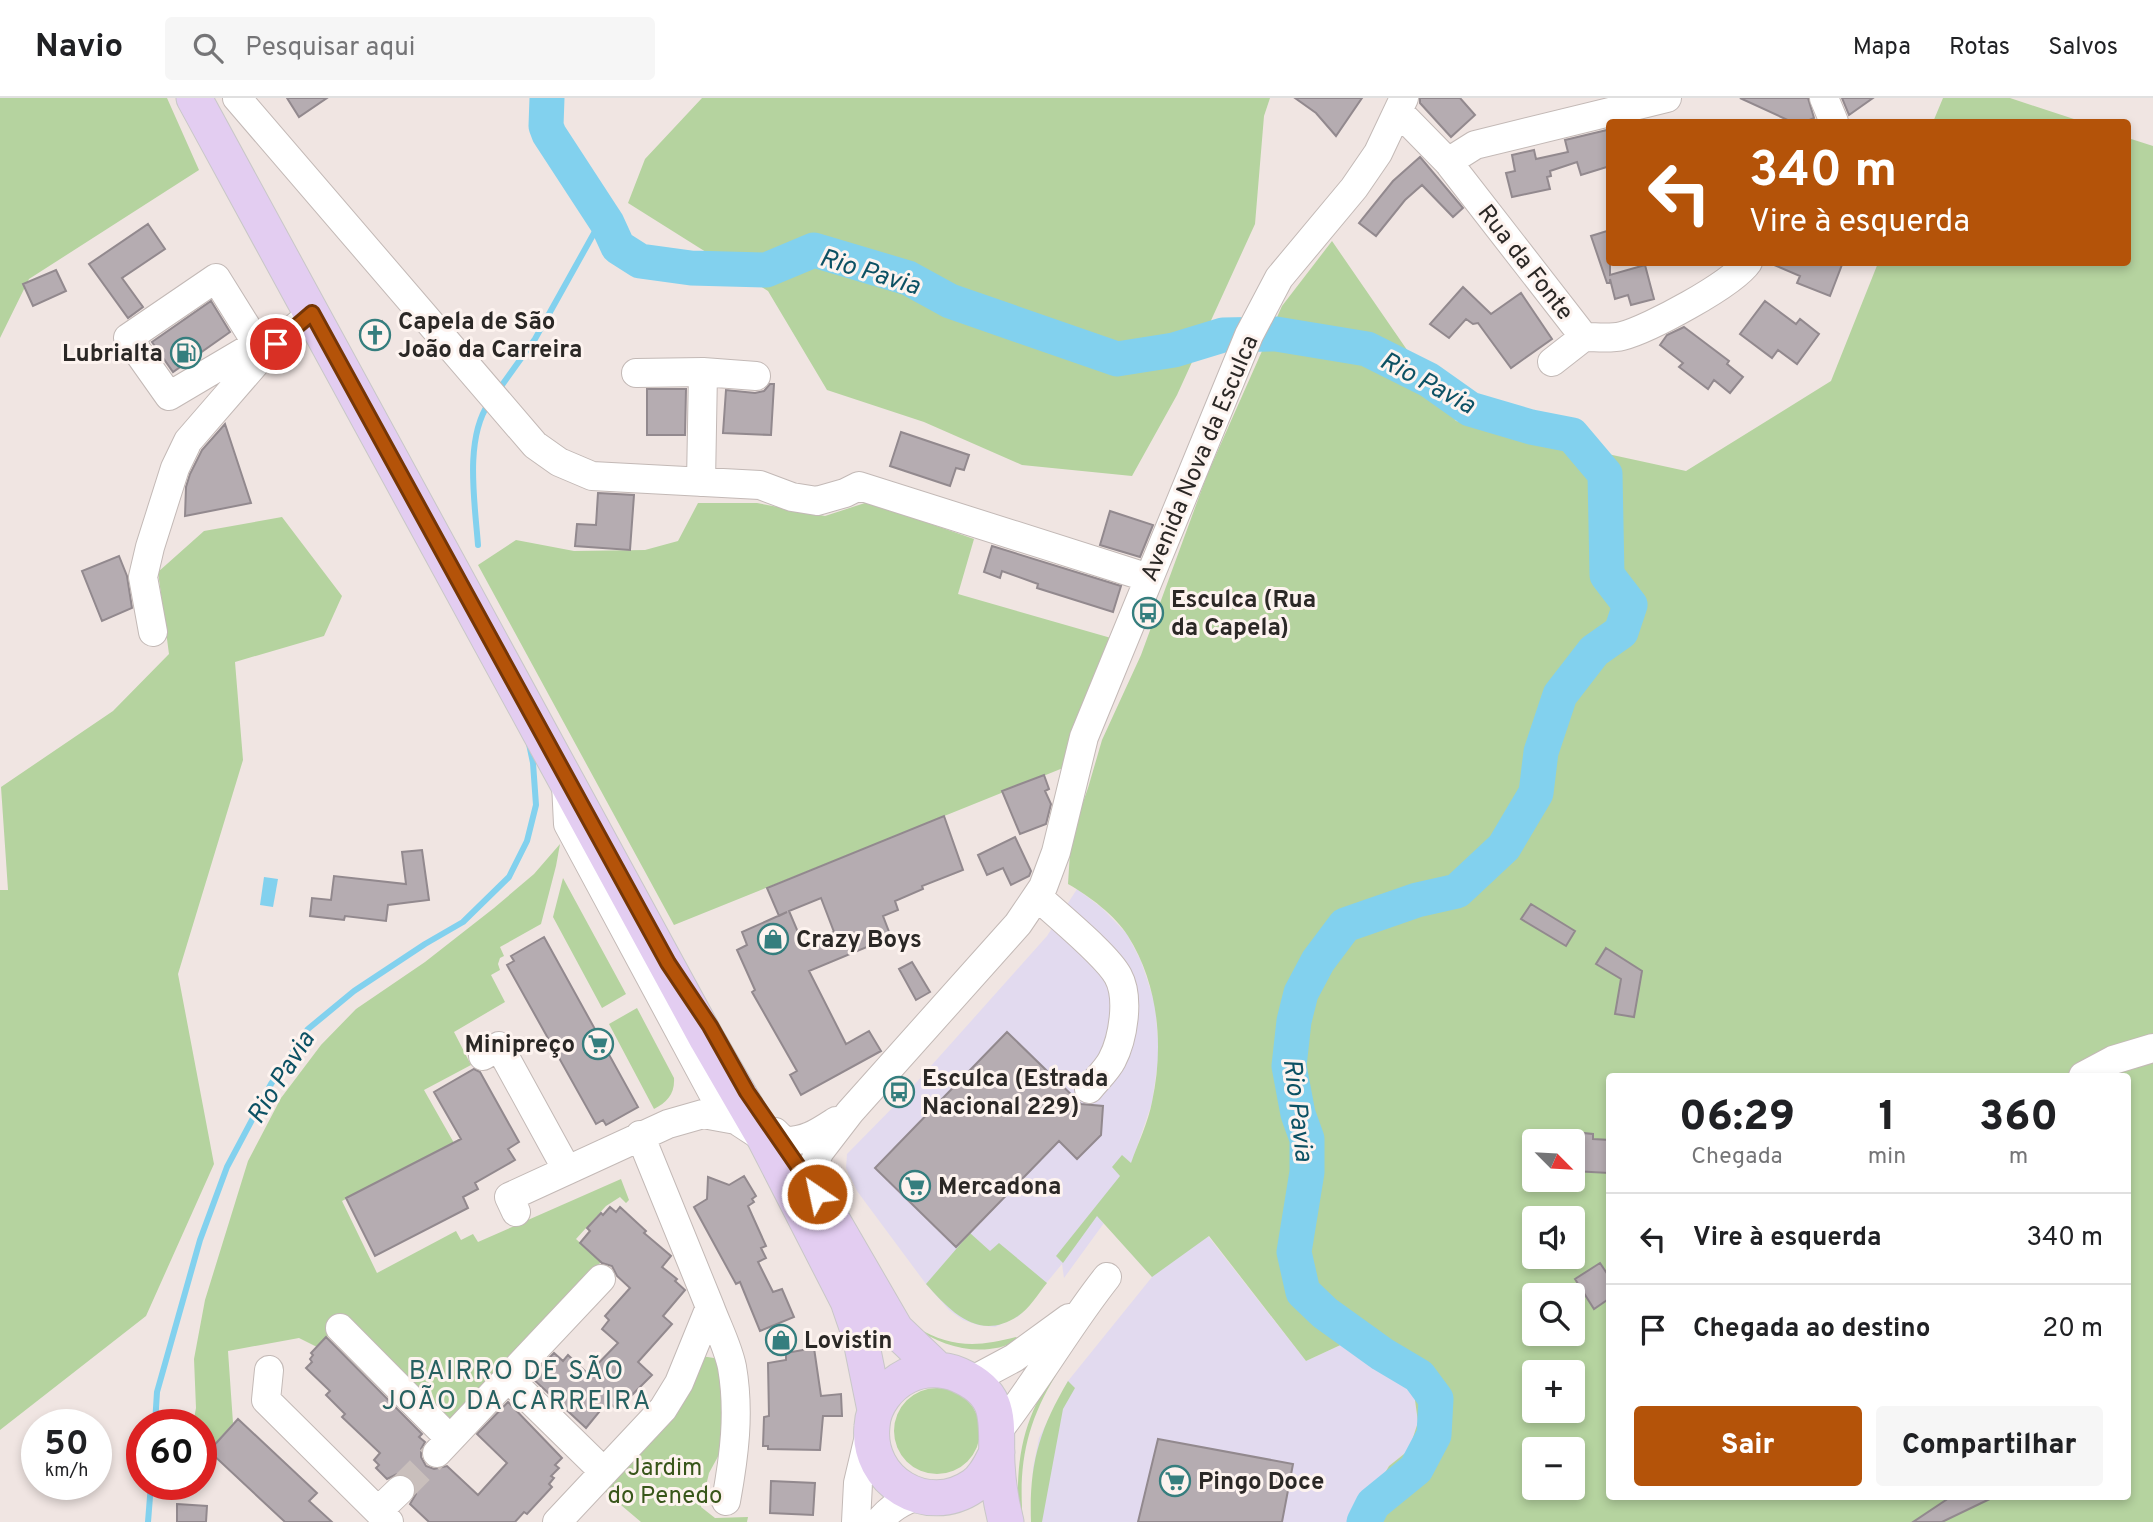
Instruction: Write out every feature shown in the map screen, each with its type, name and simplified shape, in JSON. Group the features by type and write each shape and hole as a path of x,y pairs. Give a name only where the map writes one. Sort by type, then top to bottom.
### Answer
{"main road":[{"path":"194,98 668,963 710,1026 770,1135 848,1301 860,1336 873,1418 872,1446 876,1460 886,1476 900,1488 938,1505 974,1485 988,1470 998,1441"},
{"path":"770,1135 817,1194 896,1330 938,1370"},
{"path":"873,1418 883,1396 901,1380 922,1371 955,1373 983,1390 997,1416 999,1488 1006,1522"}],"street":[{"path":"237,98 494,396 543,451 559,463 592,476 760,485 792,498 817,501 859,486 1149,578"},
{"path":"1448,162 1475,145 1667,98"},
{"path":"1824,98 1833,119"},
{"name":"Rua da Fonte","path":"1402,105 1584,337 1622,336 1674,312 1726,282 1746,266"},
{"name":"Avenida Nova da Esculca","path":"817,1194 815,1161 820,1151 850,1112 1018,924 1038,897 1056,852 1084,737 1248,338 1279,278 1354,188 1382,148 1402,105"},
{"path":"260,350 216,278 128,338 169,396 260,350 312,313"},
{"path":"1552,362 1584,337"},
{"path":"153,632 143,577 175,468 188,441 260,350"},
{"path":"636,373 756,376"},
{"path":"701,482 703,373"},
{"path":"566,778 568,824 718,1102 736,1120"},
{"path":"1038,897 1119,976 1125,1002 1122,1027 1112,1060 1089,1089"},
{"path":"483,1056 499,1046 567,1170"},
{"path":"2089,1073 2113,1060 2153,1048"},
{"path":"668,1124 692,1098 700,1069"},
{"name":"Avenida Nova da Esculca","path":"770,1135 784,1141 810,1138 850,1112"},
{"path":"516,1212 509,1197 668,1124 703,1114 736,1120 770,1135"},
{"path":"640,1135 732,1365 737,1408 726,1501"},
{"path":"998,1441 1021,1401 1107,1277"},
{"path":"340,1328 444,1446 601,1279"},
{"path":"557,1522 663,1409 679,1383 710,1307"},
{"path":"971,1381 1014,1358 1083,1308"},
{"path":"269,1370 266,1401 384,1517 400,1490"},
{"path":"508,1378 604,1472"},
{"path":"856,1522 858,1483 873,1418"},
{"path":"879,1522 901,1502 938,1505"}],"shaded area":[{"path":"1077,889 1102,908 1127,934 1141,961 1155,1003 1159,1054 1152,1103 1131,1164 1208,1236 1306,1361 1347,1342 1414,1393 1418,1422 1409,1450 1389,1466 1355,1522 1031,1522 1033,1468 1039,1438 1068,1381 1152,1277 1104,1223 1064,1278 1062,1264 1019,1316 995,1327 963,1320 949,1310 926,1284 857,1191 846,1168 847,1154 906,1094 1047,936"}],"green space":[{"path":"0,98 167,98 199,170 29,279 0,338"},
{"path":"702,98 1270,98 1264,116 1255,224 1177,395 1132,476 1022,465 924,422 827,390 768,291 628,203 645,159"},
{"path":"1943,98 2010,98 2074,119 1934,119"},
{"path":"2131,139 2153,146 2153,1522 1355,1522 1355,1517 1389,1466 1409,1450 1418,1422 1414,1393 1347,1342 1306,1361 1209,1236 1152,1277 1097,1216 1063,1263 1056,1256 1120,1176 1112,1167 1122,1155 1131,1163 1150,1110 1158,1060 1156,1017 1147,975 1128,936 1116,921 1093,900 1068,884 1071,836 1102,740 1141,655 1207,475 1282,306 1332,241 1456,421 1686,471 1831,381 1877,266 2131,266"},
{"path":"868,502 974,539 958,594 1111,638 1063,768 674,925 478,565 516,540 574,551 645,550 678,541 698,503 757,503 825,516"},
{"path":"282,517 342,596 324,636 235,662 243,760 178,974 214,1164 146,1316 27,1409 21,1409 21,1414 0,1430 0,890 8,890 1,787 113,711 169,654 158,572 204,531"},
{"path":"560,844 541,924 500,947 504,956 498,964 500,970 491,975 505,1002 454,1032 471,1065 424,1090 454,1143 342,1201 377,1273 456,1231 461,1240 473,1234 478,1242 621,1179 629,1200 626,1203 620,1197 606,1206 576,1239 601,1262 443,1426 341,1323 317,1347 299,1338 228,1351 233,1423 217,1442 217,1409 196,1409 194,1359 205,1300 248,1161 281,1098 321,1045 356,1009 425,962 534,874"},
{"path":"563,878 626,994 602,1008 553,917"},
{"path":"637,1008 674,1078 669,1097 654,1109 609,1024"},
{"path":"970,1233 990,1251 999,1243 1047,1283 1026,1309 1004,1323 978,1325 967,1320 945,1304 926,1284"},
{"path":"916,1327 941,1339 965,1344 989,1343 1016,1337 1019,1340 1006,1346 979,1350 952,1346 927,1335"},
{"name":"Jardim do Penedo","path":"701,1356 714,1358 725,1367 721,1451 709,1473 701,1507 715,1518 748,1517 747,1522 641,1522 602,1489"},
{"path":"1054,1373 1056,1375 1037,1411 1026,1445 1022,1482 1023,1522 1019,1522 1018,1481 1027,1426"},
{"path":"1068,1381 1075,1388 1063,1409 1042,1522 1031,1522 1032,1483 1038,1448 1050,1416"},
{"path":"937,1388 953,1392 967,1401 976,1415 980,1431 976,1447 967,1461 953,1470 937,1474 921,1470 907,1461 898,1447 894,1431 898,1415 907,1401 921,1392"}],"water":[{"path":"264,877 278,879 273,907 260,905"}],"building":[{"path":"287,98 327,98 299,117"},
{"path":"1295,98 1362,98 1336,136 1316,113"},
{"path":"1420,98 1460,98 1475,115 1451,137 1420,103"},
{"path":"1740,98 1808,98 1814,118 1786,119"},
{"path":"1842,98 1873,98 1849,115"},
{"path":"1606,130 1606,167 1581,175 1577,162 1550,171 1551,176 1547,177 1550,189 1512,197 1506,173 1515,171 1512,155 1534,150 1536,159 1568,152 1565,140"},
{"path":"1420,157 1463,208 1453,217 1422,185 1405,200 1376,236 1359,223 1393,181"},
{"path":"148,224 165,249 122,278 143,307 128,318 89,264"},
{"path":"1606,231 1606,266 1610,266 1610,275 1645,266 1654,299 1631,305 1628,295 1615,299 1610,279 1610,283 1607,283 1591,236"},
{"path":"1776,266 1841,266 1830,296 1797,283 1800,276"},
{"path":"56,270 66,291 33,306 23,284"},
{"path":"1463,287 1491,314 1521,293 1552,339 1511,368 1478,323 1473,324 1466,319 1449,338 1430,324"},
{"path":"211,301 230,332 173,372 152,342"},
{"path":"1765,301 1796,324 1800,319 1819,334 1797,364 1778,350 1772,358 1740,334"},
{"name":"Capela de São João da Carreira","path":"382,321 389,338 368,348 360,331"},
{"path":"1684,327 1729,361 1727,364 1743,377 1730,393 1714,380 1708,389 1679,367 1683,363 1660,345 1667,335"},
{"path":"770,384 774,384 771,435 723,433 726,390 755,393 764,391"},
{"path":"647,389 686,389 685,435 647,435"},
{"path":"225,424 251,503 185,516 186,487 190,474 202,450"},
{"path":"901,432 969,455 964,470 956,468 950,486 890,466"},
{"path":"598,493 634,495 630,550 575,546 577,524 596,525"},
{"path":"1110,511 1153,525 1140,557 1100,545"},
{"path":"992,546 1121,586 1113,612 1037,588 1038,584 1002,571 1000,578 984,572"},
{"path":"119,556 127,576 132,608 102,621 82,571"},
{"path":"1044,775 1049,789 1045,791 1051,804 1046,824 1020,834 1002,791"},
{"path":"944,816 963,870 922,886 923,889 895,901 898,910 883,916 891,937 809,971 846,1044 869,1031 881,1051 801,1095 790,1075 797,1071 752,992 755,990 737,950 747,945 742,932 779,916 767,888","holes":["821,898 834,932 803,944 789,911"]},
{"path":"1015,837 1031,871 1029,876 1011,885 1003,868 987,875 978,855"},
{"path":"422,850 429,900 388,905 386,921 345,916 344,920 310,916 312,898 331,900 334,876 406,884 402,852"},
{"path":"1531,904 1575,931 1566,946 1521,919"},
{"path":"544,937 638,1107 606,1125 603,1120 596,1124 507,965 514,961 511,956"},
{"path":"1606,948 1642,971 1634,1017 1615,1014 1621,979 1596,964"},
{"path":"912,962 930,992 916,1000 899,969"},
{"path":"1007,1032 1081,1104 1103,1106 1101,1135 1077,1159 1059,1141 956,1247 875,1168"},
{"path":"474,1069 480,1072 519,1142 508,1149 515,1160 475,1183 478,1189 463,1197 468,1208 375,1256 346,1198 461,1139 434,1092"},
{"path":"1586,1133 1593,1134 1593,1139 1606,1140 1606,1173 1586,1172"},
{"path":"744,1176 756,1196 752,1199 754,1202 748,1206 766,1246 761,1248 766,1258 758,1262 773,1292 782,1289 794,1317 760,1331 740,1282 736,1284 694,1207 707,1199 708,1177 729,1185"},
{"path":"610,1207 616,1212 620,1207 646,1231 644,1233 671,1256 662,1267 677,1279 675,1281 685,1290 663,1316 672,1324 638,1362 652,1375 617,1410 608,1401 586,1428 531,1377 554,1353 563,1361 568,1355 588,1374 618,1343 602,1329 609,1320 605,1316 630,1288 617,1276 612,1266 602,1263 580,1243 590,1231 587,1228"},
{"path":"1600,1263 1606,1272 1606,1301 1594,1309 1585,1295 1585,1283 1578,1283 1575,1279"},
{"path":"326,1337 422,1434 419,1437 425,1442 421,1457 426,1466 434,1469 447,1466 478,1495 507,1463 477,1434 508,1402 562,1458 555,1465 559,1468 551,1476 554,1478 549,1484 552,1487 527,1514 524,1512 515,1522 429,1522 410,1504 416,1494 416,1485 412,1479 405,1474 397,1474 387,1479 376,1468 379,1465 374,1460 380,1453 342,1417 345,1414 326,1395 330,1391 306,1368 312,1362 311,1353"},
{"path":"814,1348 821,1396 841,1394 842,1416 823,1416 820,1450 768,1449 768,1446 763,1446 764,1417 769,1416 768,1363 786,1360 786,1353"},
{"path":"238,1419 317,1493 309,1501 332,1522 285,1522 217,1458 217,1442"},
{"path":"1158,1439 1293,1464 1282,1522 1138,1522"},
{"path":"771,1481 815,1483 813,1515 770,1513"},
{"path":"1946,1500 1988,1500 1942,1522 1913,1522"},
{"path":"177,1504 207,1506 206,1522 177,1522"}],"waterway":[{"name":"Rio Pavia","path":"547,98 546,126 549,134 607,223 618,247 640,261 691,268 766,270 814,250 908,278 950,301 1117,359 1174,350 1223,335 1276,334 1367,349 1429,380 1470,409 1531,427 1572,435 1605,474 1607,575 1630,605 1621,632 1594,651 1560,695 1541,752 1536,793 1504,847 1457,891 1417,900 1345,925 1318,961 1301,993 1294,1021 1289,1066 1298,1114 1307,1139 1307,1172 1294,1252 1303,1292 1325,1313 1382,1354 1419,1376 1436,1399 1434,1435 1416,1469 1373,1504 1364,1522"},
{"name":"Rio Pavia","path":"497,392 535,339 603,217"},
{"name":"Rio Pavia","path":"478,545 474,453 481,418 489,403"},
{"name":"Rio Pavia","path":"156,1409 157,1392 200,1240 227,1167 271,1084 308,1029 354,991 463,922 509,877 527,841 536,805 529,744"},
{"name":"Rio Pavia","path":"148,1522 150,1500"}],"tunnel":[{"path":"400,1490 437,1453"}],"place":[{"name":"Capela de São João da Carreira","path":"375,335"},
{"name":"Lubrialta","path":"186,353"},
{"name":"Esculca (Rua da Capela)","path":"1148,613"},
{"name":"Crazy Boys","path":"773,939"},
{"name":"Minipreço","path":"598,1044"},
{"name":"Esculca (Estrada Nacional 229)","path":"899,1092"},
{"name":"Mercadona","path":"915,1186"},
{"name":"Lovistin","path":"781,1340"},
{"name":"Pingo Doce","path":"1175,1481"}],"district":[{"name":"BAIRRO DE SÃO JOÃO DA CARREIRA","path":"517,1385"}],"route":[{"path":"276,344 312,313 668,963 710,1026 747,1092 817,1194"}]}
